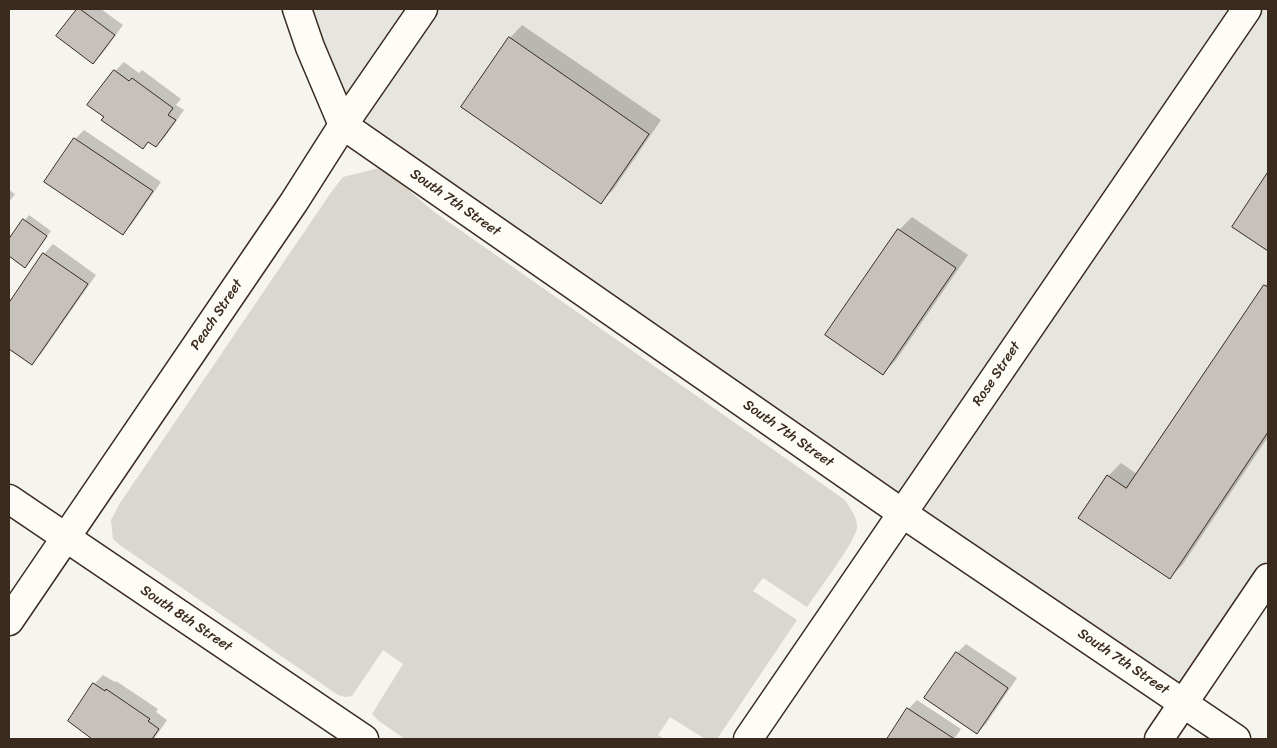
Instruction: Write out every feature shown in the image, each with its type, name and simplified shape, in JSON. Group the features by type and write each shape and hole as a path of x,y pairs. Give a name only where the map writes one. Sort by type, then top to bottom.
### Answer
{"street":[{"path":"297,9 310,47 343,125"},
{"name":"Peach Street","path":"9,621 423,9"},
{"name":"Rose Street","path":"748,739 1247,9"},
{"name":"South 7th Street","path":"343,125 902,513 1236,739"},
{"name":"South 8th Street","path":"9,499 350,735"},
{"path":"1159,739 1268,578"}],"shaded area":[{"path":"297,9 1268,9 1268,578 1183,703 343,125"},
{"path":"379,168 399,182 433,211 845,500 851,510 857,524 855,535 807,607 763,578 753,591 797,620 717,739 705,739 670,717 658,735 665,739 405,739 372,714 403,664 383,650 352,696 338,695 113,539 111,520 120,503 332,191 343,177"}],"building":[{"path":"77,9 80,9 115,35 93,64 56,36"},
{"path":"509,37 649,134 601,204 461,107"},
{"path":"114,70 129,81 132,78 173,108 168,115 176,120 156,147 148,142 143,149 101,120 104,117 87,105"},
{"path":"74,138 153,191 123,235 44,182"},
{"path":"1268,172 1268,251 1232,227"},
{"path":"23,219 47,236 25,268 9,256 9,239"},
{"path":"898,229 956,268 883,375 825,335"},
{"path":"43,253 88,284 32,365 9,349 9,303"},
{"path":"1264,285 1268,287 1268,432 1170,579 1078,518 1107,475 1126,488"},
{"path":"956,652 1008,688 977,734 924,698"},
{"path":"93,683 105,691 106,689 150,719 148,721 159,729 152,739 92,739 68,721"},
{"path":"907,708 953,738 887,739"}]}
